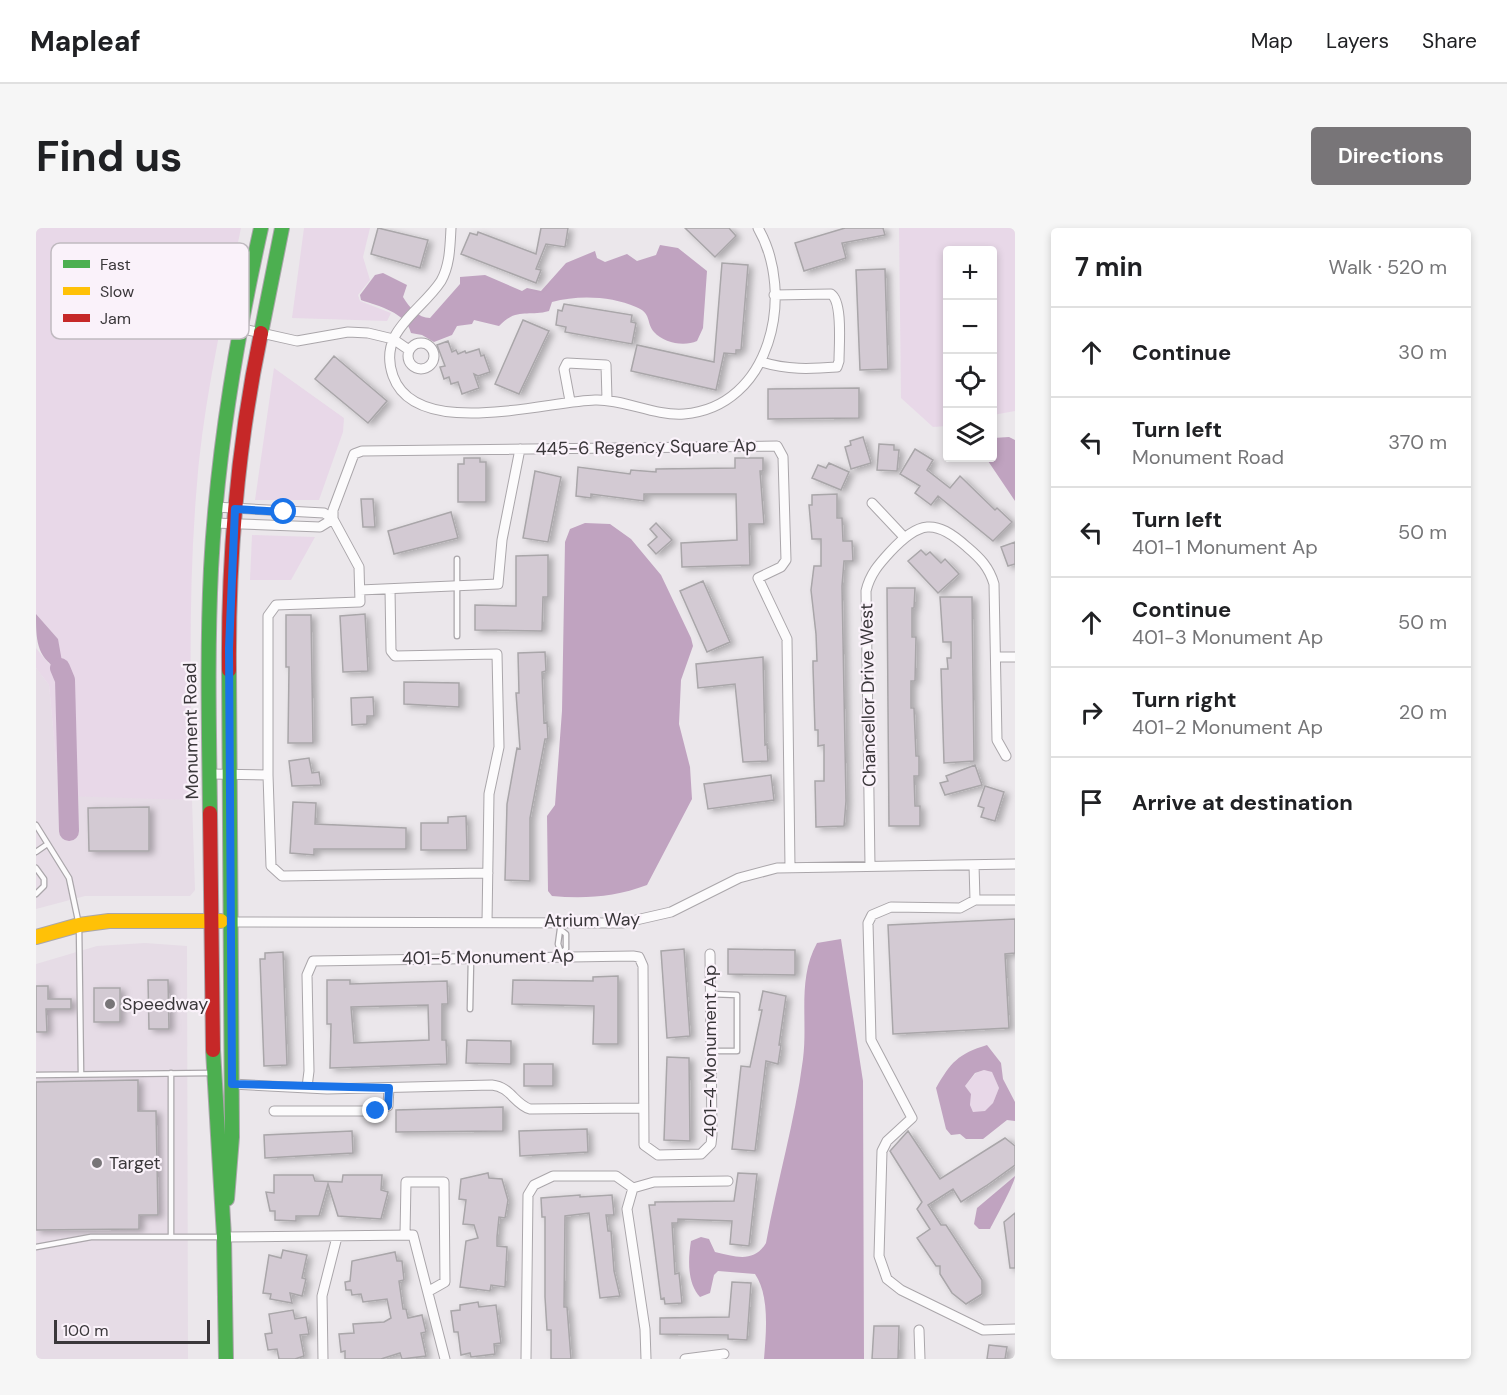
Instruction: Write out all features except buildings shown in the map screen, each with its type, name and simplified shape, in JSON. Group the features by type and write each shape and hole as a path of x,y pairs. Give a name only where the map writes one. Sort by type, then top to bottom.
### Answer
{"main road":[{"name":"Monument Road","path":"249,283 261,228"},
{"name":"Monument Road","path":"224,1238 232,1137 229,774 230,604 234,524 259,334 282,228"},
{"name":"Monument Road","path":"225,1359 224,1238 215,1141 213,1073 208,644 215,507 238,339"},
{"path":"36,937 79,925 130,920 230,922"}],"street":[{"path":"451,228 446,270 440,283 402,323 393,339 391,365 398,387 410,398 448,413 508,413 570,401 607,399 659,413 700,412 732,398 746,385 762,362 773,317 772,265 767,244 758,228"},
{"path":"762,362 780,368 803,369 837,367 839,361 839,307 836,297 831,294 774,295"},
{"path":"249,331 297,341 348,332 368,333 393,339 409,350"},
{"path":"570,401 564,369 567,363 606,365 607,399"},
{"name":"445-6 Regency Square Ap","path":"333,519 333,510 354,454 388,450 777,446 783,457 786,560 781,567 758,578 787,639 790,867"},
{"path":"360,590 498,584 502,540 520,449"},
{"path":"872,503 904,537 920,528 941,528 951,532 986,566 994,584 997,740 1006,756"},
{"path":"215,507 324,513 333,519 359,567 360,602 288,603 276,605 268,616 269,858 271,866 282,876 488,873"},
{"path":"284,512 284,526"},
{"path":"214,523 320,527 333,519"},
{"name":"Chancellor Drive West","path":"870,866 867,591 873,572 904,537"},
{"path":"390,589 391,651 395,656 496,654 499,747 489,794 487,922"},
{"path":"996,657 1015,657"},
{"path":"210,774 268,774"},
{"name":"Atrium Way","path":"230,922 487,922 561,926 623,923 671,912 739,878 790,867 1015,864"},
{"path":"974,865 975,900"},
{"path":"1015,900 975,900 960,908 881,909 872,915 868,923 871,1040 912,1118 886,1141 882,1151 879,1256 887,1279 900,1290 983,1330 1015,1329"},
{"name":"401-5 Monument Ap","path":"306,1087 309,1071 307,975 313,961 562,954 639,957 644,966 643,1108"},
{"name":"401-4 Monument Ap","path":"643,1108 644,1145 649,1151 657,1155 701,1154 711,1144 710,954"},
{"path":"232,1084 389,1088 492,1085 502,1086 524,1107 530,1109 643,1108"},
{"path":"274,1111 376,1111 388,1106 389,1088"},
{"path":"526,1359 528,1195 534,1185 553,1176 616,1176 633,1188"},
{"path":"633,1188 654,1182 728,1181"},
{"path":"405,1234 406,1182 444,1182 445,1282 429,1291"},
{"path":"633,1188 627,1209 645,1329 646,1359"},
{"path":"224,1238 413,1235 446,1359"},
{"path":"323,1359 322,1296 337,1237"},
{"path":"919,1330 920,1359"},
{"path":"685,1359 724,1354"}],"lane":[{"path":"457,559 457,636"},
{"path":"36,825 46,845 69,878 79,925 81,1074"},
{"path":"36,852 46,845"},
{"path":"36,868 44,879 44,886 36,894"},
{"path":"561,926 566,934 566,950 562,954 558,950 557,934 561,926"},
{"path":"471,957 471,1009"},
{"path":"710,994 737,995 736,1051 711,1051"},
{"path":"171,1073 171,1238"},
{"path":"36,1075 213,1073"},
{"path":"36,1247 91,1238 224,1238"}],"shaded area":[{"path":"36,228 241,228 238,243 51,243 51,339 218,339 203,429 193,534 192,800 63,796 59,792 49,685 36,668 36,648 49,664 58,639 36,614"},
{"path":"304,228 370,228 363,257 370,280 358,295 360,301 391,313 387,321 292,318"},
{"path":"899,228 1015,228 1015,411 997,414 997,246 943,246 943,426 933,427 901,398"},
{"path":"660,245 678,248 707,271 703,328 697,341 692,343 680,344 658,336 650,325 647,315 641,309 616,301 583,298 552,302 549,311 517,314 499,326 474,320 472,324 457,326 452,335 434,342 422,335 411,333 408,326 397,315 361,300 360,295 375,275 383,273 407,285 403,297 405,301 418,314 430,318 460,284 460,277 485,275 522,291 527,288 541,291 566,263 595,251 597,258 605,262 627,254 637,261 656,255"},
{"path":"274,368 344,418 343,432 319,500 255,500"},
{"path":"1009,437 1015,440 1015,501 989,462 997,462 997,438"},
{"path":"585,523 610,524 631,539 661,575 691,638 693,646 681,680 679,724 690,767 692,799 647,885 600,896 552,896 548,891 547,816 555,805 562,711 565,542 570,529"},
{"path":"252,535 315,537 291,580 250,580"},
{"path":"36,614 58,639 63,667 58,669 41,653 37,639"},
{"path":"36,668 49,685 59,792 192,800 195,890 190,896 85,896 36,909"},
{"path":"841,939 863,1081 864,1359 764,1359 765,1304 760,1283 755,1274 718,1271 714,1275 710,1293 700,1297 691,1278 689,1263 691,1241 701,1237 709,1239 715,1252 744,1257 756,1254 766,1243 800,1082 807,971 817,943"},
{"path":"145,943 187,946 188,1359 36,1359 36,964 97,946"},
{"path":"987,1045 1001,1063 1003,1079 1015,1102 1015,1121 1007,1120 983,1139 966,1139 960,1134 951,1135 946,1129 936,1088 956,1060","holes":["984,1070 992,1072 999,1088 993,1103 985,1111 973,1112 970,1105 971,1094 965,1086 975,1073"]},
{"path":"984,1070 992,1072 999,1088 993,1103 985,1112 973,1112 970,1105 971,1094 965,1086 976,1073"},
{"path":"1015,1176 990,1229 979,1229 974,1224 977,1208"}],"waterway":[{"path":"60,668 65,680 69,831"}],"traffic: fast":[{"path":"249,284 261,228"},
{"path":"261,333 282,228"},
{"path":"210,813 211,569 223,440 239,339"},
{"path":"227,1199 232,1137 229,670"},
{"path":"213,1050 224,1237 226,1359"}],"traffic: slow":[{"path":"36,937 79,925 109,921 221,921"}],"traffic: jam":[{"path":"229,670 230,586 236,501 246,416 261,333"},
{"path":"210,813 213,1050"}],"place":[{"name":"Speedway","path":"110,1004"},
{"name":"Target","path":"97,1163"}],"route":[{"path":"284,512 235,509 229,648 232,1084 270,1084 327,1089 389,1088 388,1106 376,1111"}]}
